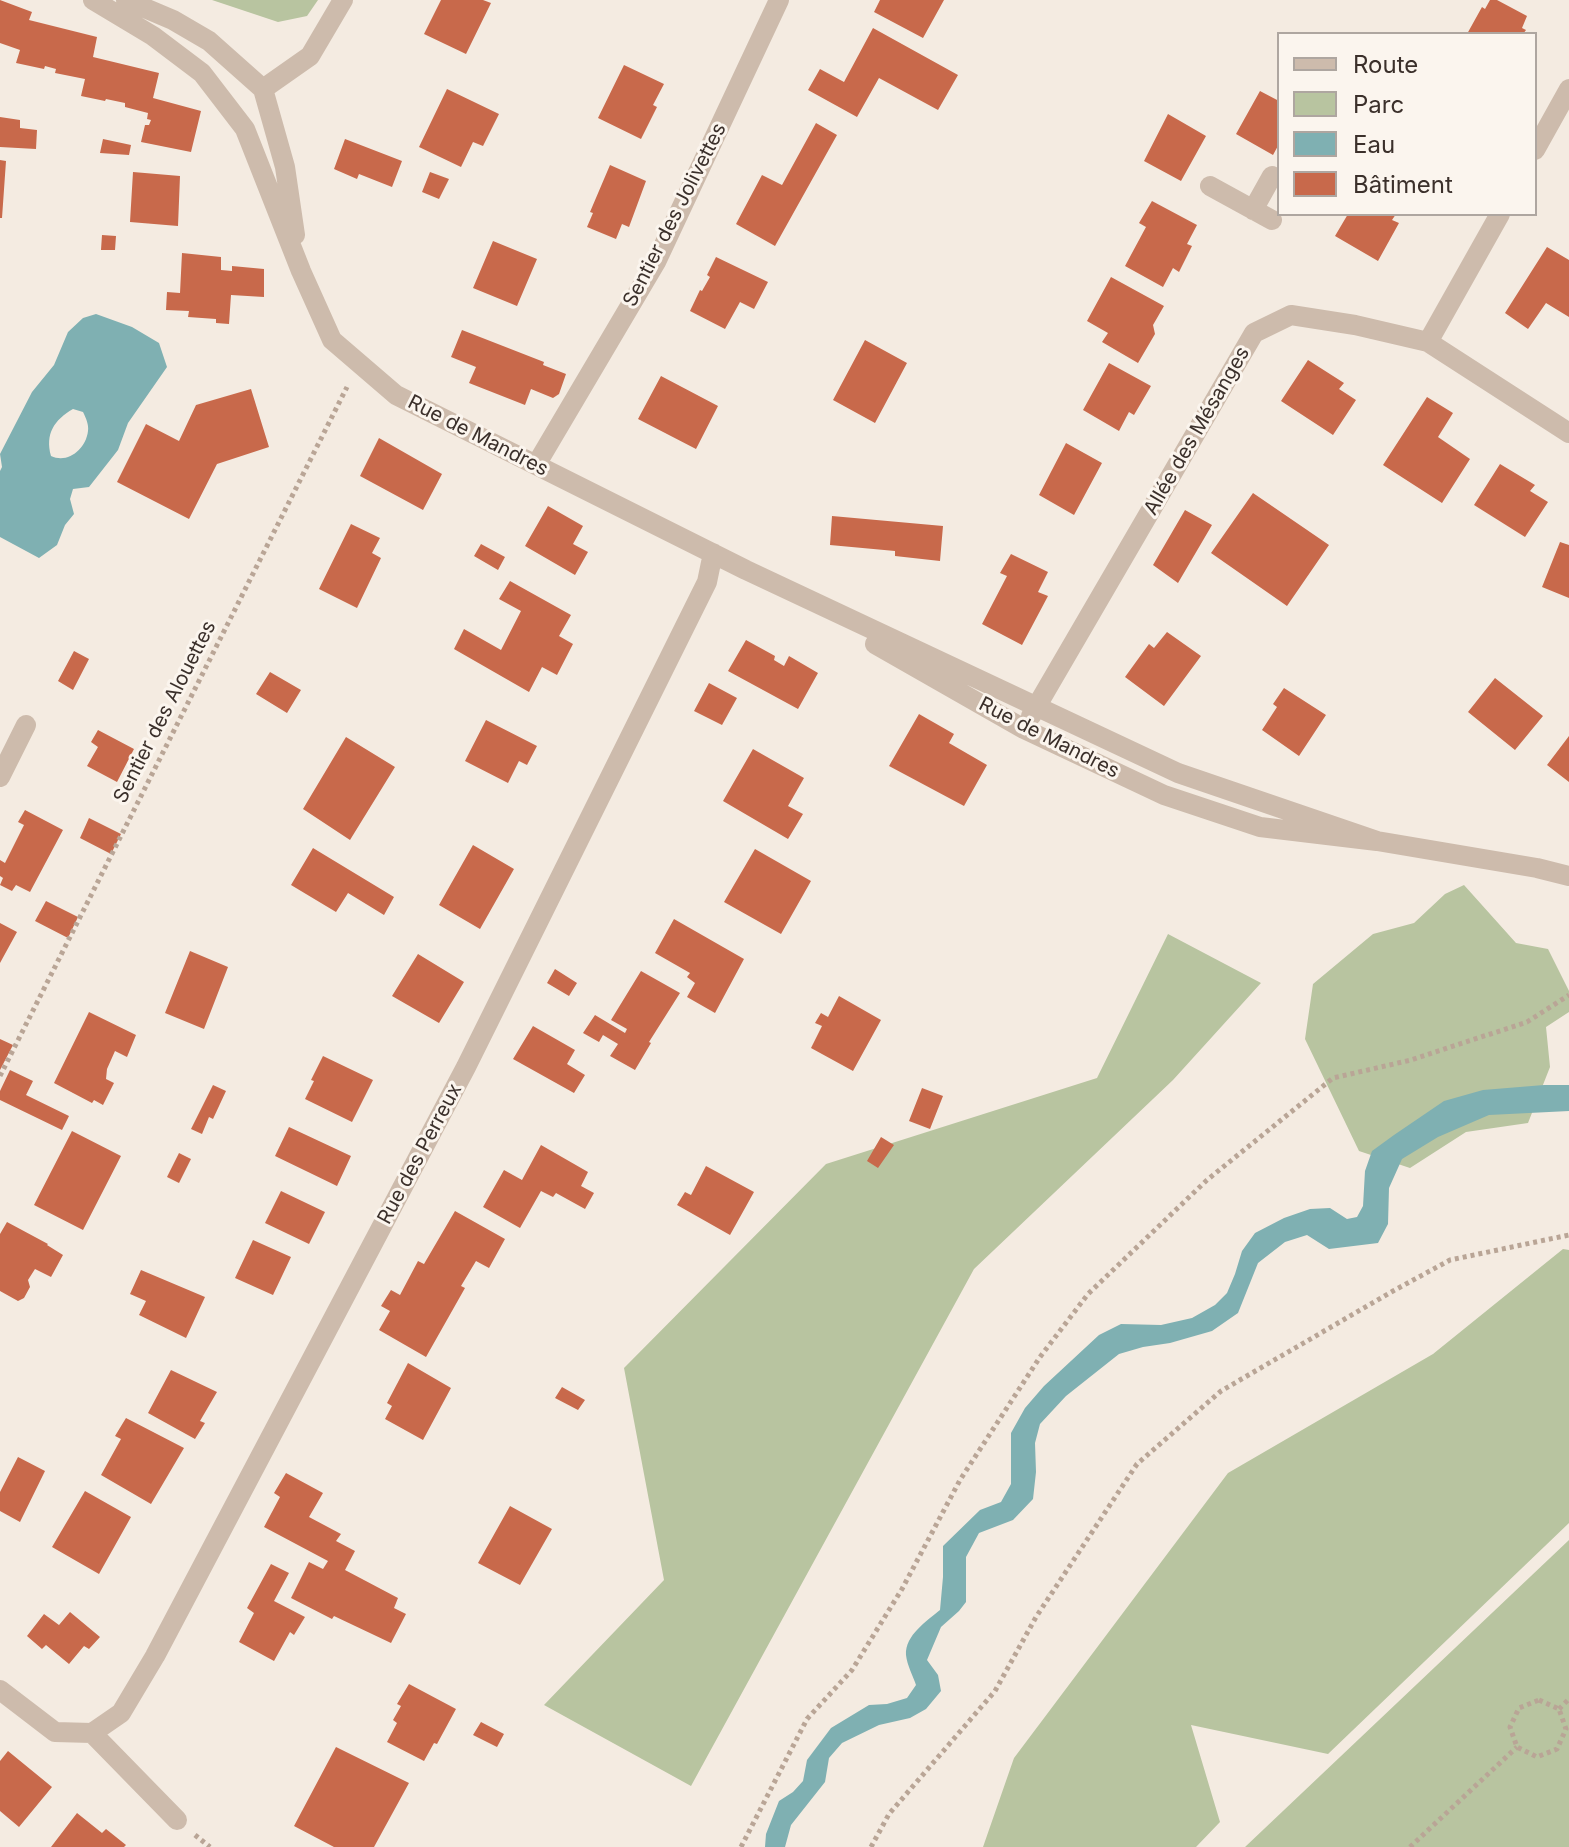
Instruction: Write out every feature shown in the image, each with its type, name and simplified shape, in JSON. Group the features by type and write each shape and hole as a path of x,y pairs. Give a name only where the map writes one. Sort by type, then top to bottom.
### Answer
{"street":[{"name":"Rue de Mandres","path":"93,0 153,36 202,73 245,129 332,340 396,395 746,570 1178,773 1377,841"},
{"path":"126,0 173,20 209,41 263,89 310,56 343,0"},
{"name":"Sentier des Jolivettes","path":"536,465 656,262 779,0"},
{"name":"Rue de Mandres","path":"263,89 285,167 301,271"},
{"path":"1537,146 1569,89"},
{"path":"1253,210 1272,176"},
{"path":"1210,186 1272,220"},
{"path":"1428,342 1499,216"},
{"name":"Allée des Mésanges","path":"1024,729 1254,333 1291,315 1355,325 1428,342 1569,433"},
{"name":"Rue des Perreux","path":"92,1733 121,1713 155,1656 458,1083 707,582 713,553"},
{"name":"Rue de Mandres","path":"746,570 1024,729 1164,795 1260,827 1377,841 1569,876"},
{"path":"0,777 26,725"},
{"path":"0,1690 55,1732 92,1733 177,1820"}],"path":[{"name":"Sentier des Alouettes","path":"0,1076 359,363"},
{"path":"741,1847 807,1719 852,1670 902,1589 960,1480 1040,1357 1088,1294 1207,1180 1333,1078 1411,1060 1527,1022 1569,995"},
{"path":"871,1847 889,1814 995,1691 1036,1617 1137,1464 1221,1391 1438,1266 1450,1260 1569,1235"},
{"path":"1559,1709 1569,1699"},
{"path":"1539,1700 1559,1709 1566,1729 1557,1749 1537,1757 1517,1747 1510,1727 1519,1708 1539,1700"},
{"path":"1410,1847 1517,1747"}],"green space":[{"path":"212,0 318,0 307,16 278,22"},
{"path":"1464,885 1516,943 1548,949 1569,991 1569,1012 1546,1027 1550,1067 1528,1123 1466,1132 1410,1168 1359,1151 1305,1039 1313,984 1373,934 1414,923 1445,894"},
{"path":"1168,934 1261,983 1173,1080 974,1269 691,1786 544,1705 664,1580 624,1368 826,1164 1097,1078"},
{"path":"1563,1249 1569,1250 1569,1523 1328,1754 1191,1725 1220,1822 1196,1847 983,1847 1014,1758 1228,1473 1433,1354"},
{"path":"1569,1540 1569,1847 1245,1847"}],"water":[{"path":"96,314 132,327 159,343 167,367 128,423 118,450 89,487 73,489 70,499 74,514 65,525 57,545 39,558 0,537 0,454 32,392 54,365 68,332 83,318","holes":["73,409 83,412 88,429 84,444 70,456 51,456 50,434 56,423"]},
{"path":"1569,1085 1569,1111 1489,1115 1438,1137 1402,1159 1389,1188 1388,1224 1378,1243 1329,1249 1307,1235 1285,1242 1258,1263 1238,1313 1212,1331 1119,1354 1066,1396 1040,1424 1035,1443 1033,1499 1013,1520 979,1533 966,1557 966,1602 941,1627 927,1660 938,1675 941,1691 926,1709 910,1718 879,1725 842,1743 829,1758 825,1782 791,1825 785,1847 765,1847 766,1834 779,1801 803,1781 807,1760 831,1728 869,1705 907,1698 916,1685 906,1655 907,1648 918,1629 940,1610 943,1546 980,1510 1001,1502 1011,1484 1011,1433 1025,1408 1044,1386 1099,1335 1121,1324 1161,1325 1192,1318 1215,1305 1227,1293 1242,1251 1255,1233 1310,1209 1330,1208 1347,1219 1357,1217 1363,1206 1365,1171 1372,1151 1444,1101 1483,1090"}],"building":[{"path":"0,0 32,12 29,20 97,37 93,57 159,73 153,98 201,111 191,152 141,142 145,125 149,125 151,120 147,119 148,113 125,107 125,103 81,96 85,79 55,73 56,69 45,66 44,69 16,63 20,50 0,43"},
{"path":"441,0 483,0 491,3 466,54 424,34"},
{"path":"880,0 944,0 923,38 874,12"},
{"path":"1490,0 1497,0 1527,16 1522,28 1526,30 1468,32 1482,7 1485,9"},
{"path":"873,28 958,75 938,110 879,78 857,117 808,90 820,69 844,82"},
{"path":"624,65 664,84 653,105 657,107 641,139 598,118"},
{"path":"447,89 499,114 483,146 473,142 461,167 419,147"},
{"path":"1260,91 1277,100 1277,148 1273,155 1236,134"},
{"path":"1168,114 1206,136 1181,181 1144,161"},
{"path":"0,117 20,120 20,128 37,130 36,149 0,147"},
{"path":"816,123 837,135 775,246 736,224 762,175 782,185"},
{"path":"103,139 131,145 129,155 100,153"},
{"path":"345,139 402,161 392,187 359,174 357,179 334,169"},
{"path":"0,160 6,161 2,218 0,218"},
{"path":"610,165 646,181 629,227 622,224 616,239 587,227 593,213 590,212"},
{"path":"133,172 180,176 178,226 130,222"},
{"path":"430,172 449,179 439,199 422,192"},
{"path":"1152,201 1197,225 1187,244 1192,246 1179,272 1173,268 1163,287 1125,266 1146,227 1139,223"},
{"path":"1347,216 1395,216 1392,220 1399,223 1378,261 1335,236"},
{"path":"102,235 116,236 115,250 101,250"},
{"path":"493,241 537,259 517,306 473,288"},
{"path":"1547,247 1569,260 1569,317 1546,303 1528,329 1505,313"},
{"path":"182,253 221,257 221,270 232,271 232,266 264,269 264,297 231,295 229,324 216,323 216,319 188,317 189,311 166,310 167,292 180,293"},
{"path":"716,257 768,282 754,309 740,302 725,329 690,311 710,277 707,275"},
{"path":"1111,277 1164,306 1153,325 1155,334 1138,363 1102,342 1108,333 1087,321"},
{"path":"462,330 544,362 543,365 566,374 559,394 553,398 531,389 525,405 469,383 476,367 451,357"},
{"path":"865,340 907,363 875,423 833,400"},
{"path":"1308,360 1344,383 1339,389 1356,400 1333,435 1281,401"},
{"path":"1109,363 1151,386 1134,415 1129,412 1119,431 1083,410"},
{"path":"661,376 718,406 696,449 638,419"},
{"path":"251,389 269,447 217,464 189,519 117,482 146,424 179,441 196,405"},
{"path":"1427,397 1453,413 1438,437 1470,459 1442,503 1383,465"},
{"path":"379,438 442,474 423,510 360,476"},
{"path":"1066,443 1102,463 1074,515 1039,495"},
{"path":"1500,464 1535,485 1530,491 1548,502 1525,537 1474,505"},
{"path":"1253,493 1329,545 1287,606 1211,553"},
{"path":"548,506 583,526 573,544 588,552 575,575 525,546"},
{"path":"1185,510 1212,525 1178,583 1153,565"},
{"path":"832,516 943,526 940,561 895,556 895,551 830,545"},
{"path":"351,524 380,538 372,553 381,558 357,608 319,589"},
{"path":"1560,542 1569,545 1569,598 1542,587"},
{"path":"481,544 505,557 498,570 474,556"},
{"path":"1011,554 1048,572 1038,592 1048,596 1022,645 982,624 1007,576 1000,573"},
{"path":"510,581 571,615 559,636 573,644 557,675 542,667 529,692 454,649 464,629 501,650 521,611 499,599"},
{"path":"1167,632 1201,656 1164,706 1125,677 1149,644 1154,648"},
{"path":"746,640 775,656 774,660 784,666 789,656 818,673 798,709 728,671"},
{"path":"74,651 89,659 73,690 58,681"},
{"path":"270,672 301,690 287,713 256,694"},
{"path":"1495,678 1543,716 1515,750 1468,712"},
{"path":"709,683 737,698 722,725 694,711"},
{"path":"1284,688 1326,715 1299,756 1262,730 1277,707 1273,704"},
{"path":"919,714 954,734 949,743 987,765 964,806 889,766"},
{"path":"486,720 537,746 527,765 519,761 508,783 465,761"},
{"path":"98,730 134,749 117,782 87,766 98,747 91,742"},
{"path":"1569,736 1569,782 1547,765"},
{"path":"346,737 395,767 350,840 303,809"},
{"path":"753,749 804,778 788,806 803,814 788,839 723,801"},
{"path":"25,810 63,830 30,892 16,885 12,891 0,885 3,878 0,876 0,860 5,863 24,825 18,822"},
{"path":"89,818 121,834 111,854 80,838"},
{"path":"473,845 514,869 480,929 439,905"},
{"path":"313,848 394,897 384,915 348,893 336,912 291,885"},
{"path":"755,849 811,881 781,934 724,902"},
{"path":"46,901 78,917 68,938 35,921"},
{"path":"674,919 744,959 715,1013 687,997 695,983 687,977 690,973 655,953"},
{"path":"0,923 17,932 0,963"},
{"path":"190,951 228,967 204,1029 165,1013"},
{"path":"418,954 464,982 439,1023 392,996"},
{"path":"555,969 577,983 569,996 547,983"},
{"path":"641,971 680,993 635,1070 610,1056 618,1044 603,1035 599,1042 583,1033 595,1015 625,1033 627,1029 611,1020"},
{"path":"839,996 881,1020 853,1071 811,1048 822,1026 815,1023 821,1013 828,1017"},
{"path":"89,1012 136,1035 127,1057 115,1051 106,1079 114,1083 103,1105 94,1100 92,1103 54,1083"},
{"path":"533,1026 575,1050 567,1064 585,1075 574,1093 513,1059"},
{"path":"0,1039 13,1045 0,1070"},
{"path":"323,1056 373,1080 352,1122 305,1099"},
{"path":"10,1070 33,1081 26,1095 69,1116 62,1130 0,1100 0,1091"},
{"path":"213,1085 226,1091 202,1134 191,1129"},
{"path":"922,1088 943,1096 930,1129 909,1121"},
{"path":"289,1127 351,1156 337,1186 275,1156"},
{"path":"72,1131 121,1156 83,1230 34,1205"},
{"path":"881,1137 894,1145 878,1168 867,1161"},
{"path":"541,1145 588,1172 581,1186 594,1193 585,1209 556,1193 553,1197 541,1191 520,1228 483,1207 504,1170 522,1180"},
{"path":"179,1153 191,1159 179,1183 167,1177"},
{"path":"706,1166 754,1192 730,1235 677,1205 685,1192 691,1195"},
{"path":"281,1191 325,1212 309,1244 265,1223"},
{"path":"455,1211 505,1239 489,1268 476,1261 461,1286 465,1288 426,1357 379,1330 390,1311 381,1306 391,1290 400,1295 418,1261 424,1264"},
{"path":"7,1222 63,1255 51,1277 35,1269 28,1280 30,1287 24,1298 18,1301 0,1291 0,1234"},
{"path":"253,1240 291,1257 273,1295 235,1278"},
{"path":"141,1270 205,1297 186,1338 139,1315 146,1301 130,1294"},
{"path":"408,1363 451,1388 423,1440 385,1419 392,1406 387,1403"},
{"path":"171,1370 217,1392 200,1421 205,1423 195,1439 148,1413"},
{"path":"562,1387 585,1400 578,1410 555,1398"},
{"path":"126,1418 184,1448 151,1504 101,1475 121,1439 115,1436"},
{"path":"18,1457 45,1471 20,1522 0,1511 0,1492"},
{"path":"286,1473 323,1493 309,1517 341,1534 336,1541 355,1551 345,1570 398,1598 394,1608 406,1614 391,1643 291,1598 309,1562 323,1569 328,1561 264,1527 280,1497 274,1493"},
{"path":"85,1491 131,1517 99,1574 52,1547"},
{"path":"510,1506 552,1529 520,1585 478,1563"},
{"path":"271,1564 289,1573 274,1601 305,1617 294,1635 290,1632 274,1661 239,1642 254,1613 247,1608"},
{"path":"70,1612 100,1637 89,1649 84,1646 69,1664 46,1645 42,1649 27,1636 44,1614 59,1625"},
{"path":"409,1684 456,1709 424,1761 387,1742 397,1723 393,1720 401,1706 397,1704"},
{"path":"481,1722 504,1734 497,1747 473,1735"},
{"path":"336,1747 409,1783 374,1847 334,1847 294,1826"},
{"path":"8,1751 52,1787 19,1827 0,1811 0,1761"},
{"path":"77,1813 102,1833 106,1829 126,1845 51,1847"}]}
